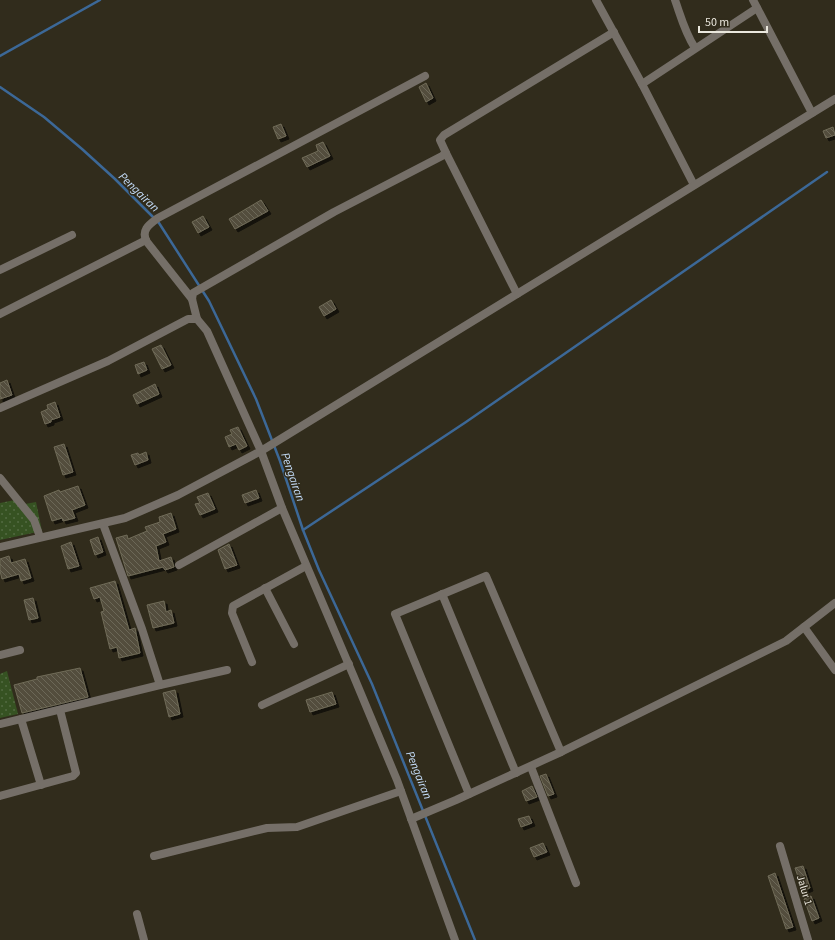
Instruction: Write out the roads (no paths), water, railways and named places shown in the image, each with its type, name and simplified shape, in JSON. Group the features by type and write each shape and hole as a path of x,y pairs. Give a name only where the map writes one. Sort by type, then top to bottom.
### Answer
{"street":[{"path":"596,0 642,84 694,186"},
{"path":"675,0 688,38 695,48"},
{"path":"753,0 812,113"},
{"path":"642,84 757,8"},
{"path":"517,294 440,141 441,138 614,32"},
{"path":"425,76 156,220 145,230 144,234 146,240 192,299 197,318 207,331 263,449 282,508 349,664 401,791 455,940"},
{"path":"0,546 125,518 178,495 281,439 835,99"},
{"path":"192,299 193,293 206,285 334,212 446,153"},
{"path":"0,270 72,235"},
{"path":"0,314 146,240"},
{"path":"0,408 97,366 188,319 197,318"},
{"path":"0,478 34,520 40,537"},
{"path":"179,565 282,508"},
{"path":"103,524 142,629 160,685"},
{"path":"252,662 232,614 232,608 236,604 264,588 306,566"},
{"path":"469,794 395,614 486,576 561,752"},
{"path":"264,588 294,644"},
{"path":"442,594 516,773"},
{"path":"411,819 531,767 786,641 835,603"},
{"path":"804,627 835,670"},
{"path":"0,655 20,650"},
{"path":"262,705 349,664"},
{"path":"0,724 227,670"},
{"path":"0,796 73,776 76,773 60,710"},
{"path":"22,719 41,785"},
{"path":"531,767 576,883"},
{"path":"154,856 267,828 297,827 401,791"},
{"name":"Jalur 1","path":"780,846 808,940"},
{"path":"137,914 144,940"}],"waterway":[{"path":"0,56 100,0"},
{"name":"Pengairan","path":"0,87 44,117 82,149 115,179 159,223 209,301 256,399 319,570 372,684 475,940"},
{"path":"303,530 466,422 827,172"}]}
